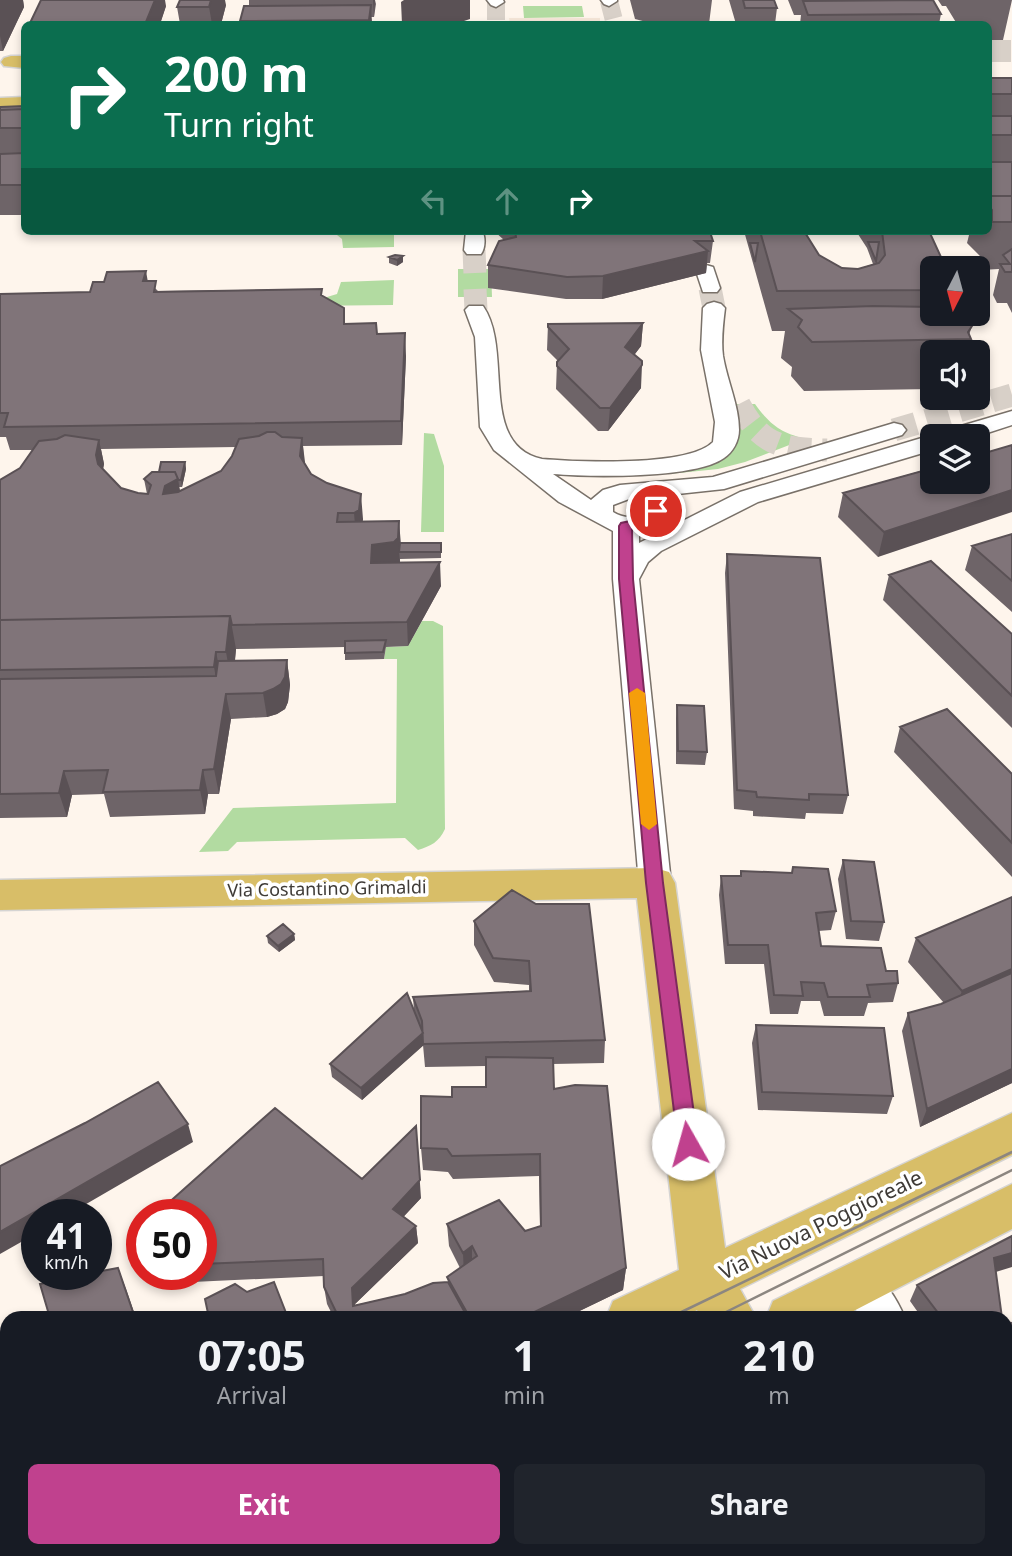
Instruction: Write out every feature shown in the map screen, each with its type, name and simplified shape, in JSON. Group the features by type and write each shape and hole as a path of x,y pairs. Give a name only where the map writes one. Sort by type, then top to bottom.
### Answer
{"main road":[{"path":"0,104 21,103"},
{"path":"655,883 719,1300"},
{"name":"Via Costantino Grimaldi","path":"0,895 655,883"},
{"name":"Via Nuova Poggioreale","path":"665,1311 719,1300 1012,1133"},
{"path":"822,1311 872,1300 1012,1205"}],"street":[{"path":"602,516 599,506 601,502 662,476 680,464 711,456 725,442 727,427 712,353 710,289 739,404"},
{"path":"477,301 486,337 492,427 496,438 517,459 568,496 616,524 695,524"},
{"path":"990,425 1012,418"},
{"path":"517,459 552,467 662,476 715,484 894,430"},
{"path":"626,579 638,558 652,545 749,497 920,446"},
{"path":"568,496 587,492 623,492 645,496 655,506 653,517 633,525"},
{"path":"633,525 626,579 655,883"}],"shaded area":[{"path":"509,18 600,18 600,21 510,21"}],"green space":[{"path":"523,6 582,6 584,17 524,18"},
{"path":"337,235 394,235 394,247 343,248 342,239"},
{"path":"458,269 491,269 492,297 458,297"},
{"path":"394,280 393,305 218,307 219,299 327,297 337,294 341,282"},
{"path":"727,404 755,404 777,427 805,439 745,462 718,469 669,474 668,469 707,462"},
{"path":"424,433 434,434 444,466 444,532 421,532"},
{"path":"422,621 433,621 443,626 445,829 437,840 418,850 405,838 237,842 228,851 199,852 233,808 396,803 397,659 384,659 386,647 408,646"}],"building":[{"path":"41,0 155,0 146,21 31,21"},
{"path":"180,0 211,0 209,7 177,7"},
{"path":"743,0 774,0 777,8 745,8"},
{"path":"933,0 941,14 808,15 803,1"},
{"path":"371,5 369,20 240,21 244,6"},
{"path":"992,78 1012,78 1012,94 992,94"},
{"path":"21,106 21,109 0,110 0,107"},
{"path":"21,109 21,128 0,128 0,110"},
{"path":"992,116 1012,116 1012,135 992,135"},
{"path":"21,153 21,185 0,185 0,154"},
{"path":"992,162 1012,162 1012,196 992,196"},
{"path":"992,196 1012,196 1012,222 992,222"},
{"path":"711,235 713,241 695,241 708,251 603,276 567,277 488,265 499,241 516,237"},
{"path":"761,235 806,235 819,255 842,268 858,269 879,263 885,255 882,235 931,235 940,256 920,256 920,290 777,291"},
{"path":"868,242 879,242 876,261"},
{"path":"750,243 758,243 755,262"},
{"path":"1012,249 1012,272 1005,272 1000,264 1010,264 1003,255"},
{"path":"403,256 397,260 389,257"},
{"path":"146,271 143,281 156,281 154,292 322,289 321,295 344,308 344,324 376,323 377,334 405,333 401,421 4,427 8,413 0,413 0,294 90,292 93,282 104,282 107,272"},
{"path":"920,307 920,326 972,326 968,332 971,339 812,342 798,327 802,320 788,309"},
{"path":"643,323 625,347 642,361 642,365 610,408 600,408 557,366 557,362 569,349 548,324"},
{"path":"275,432 282,437 302,438 300,456 311,474 327,483 361,494 359,510 354,513 338,513 337,522 399,521 398,538 394,542 372,545 371,563 440,562 407,622 232,625 230,616 0,620 0,480 20,468 39,441 65,435 99,440 96,455 98,464 121,488 138,493 148,494 151,485 144,479 152,472 175,472 178,479 165,486 163,494 178,492 221,471 232,456 239,439"},
{"path":"1012,445 1012,490 884,532 843,493 920,472 920,494 990,494 990,451"},
{"path":"161,462 185,462 181,480 176,480 178,479 175,472 159,472"},
{"path":"1012,534 1012,581 972,546"},
{"path":"400,543 441,543 441,552 399,552"},
{"path":"727,554 820,558 848,795 809,794 809,800 757,797 756,792 737,790"},
{"path":"931,561 1012,634 1012,696 889,575"},
{"path":"230,616 226,652 216,652 214,667 0,670 0,620"},
{"path":"386,640 383,652 345,653 345,641"},
{"path":"287,660 285,677 281,684 273,689 263,693 226,694 214,769 203,770 200,790 103,792 108,770 64,771 59,793 0,794 0,679 216,676 218,661"},
{"path":"677,705 704,706 707,752 678,751"},
{"path":"947,709 1012,774 1012,843 900,727"},
{"path":"843,860 874,862 884,922 851,921"},
{"path":"793,867 828,869 836,911 816,913 821,946 881,948 886,971 897,971 898,983 867,985 870,997 828,997 824,983 801,982 803,996 774,995 768,945 728,945 721,876 741,876 741,871 792,873"},
{"path":"512,890 536,904 589,904 605,1040 423,1044 422,1021 413,997 531,991 529,961 493,958 474,921"},
{"path":"1012,897 1012,969 962,991 916,938"},
{"path":"283,924 294,934 278,946 267,936"},
{"path":"1012,973 1012,1069 927,1109 908,1013 941,1004"},
{"path":"407,993 423,1033 361,1088 330,1064"},
{"path":"756,1025 884,1028 893,1096 762,1092"},
{"path":"486,1057 553,1058 554,1089 575,1085 607,1086 626,1268 537,1311 466,1311 447,1277 477,1256 472,1246 463,1253 447,1224 499,1200 525,1231 541,1226 540,1154 452,1156 447,1149 421,1148 421,1096 452,1097 452,1087 486,1087"},
{"path":"158,1082 188,1124 57,1199 21,1199 21,1220 0,1232 0,1166"},
{"path":"275,1108 362,1179 416,1126 420,1180 393,1209 416,1226 352,1288 353,1306 405,1294 433,1283 448,1282 464,1311 336,1311 324,1287 323,1259 217,1263 217,1199 173,1199"},
{"path":"1012,1236 1012,1253 994,1258 1001,1311 937,1311 917,1285"},
{"path":"118,1268 133,1311 48,1311 42,1290 112,1290 112,1269"},
{"path":"274,1282 285,1311 208,1311 205,1299 235,1284 247,1292"}],"tunnel":[{"path":"609,1 614,21"},
{"path":"496,2 496,21"},
{"path":"992,51 1012,51"},
{"path":"474,250 475,274"},
{"path":"710,288 714,308"},
{"path":"475,289 476,310"},
{"path":"894,430 1012,395"},
{"path":"739,404 756,429 774,442 797,448 827,450"}],"tram line":[{"path":"683,1311 1012,1152"},
{"path":"728,1311 1012,1170"}],"slow traffic":[{"path":"637,693 649,824"}],"route":[{"path":"656,511 648,521 626,526 626,579 655,883 688,1144"}]}
